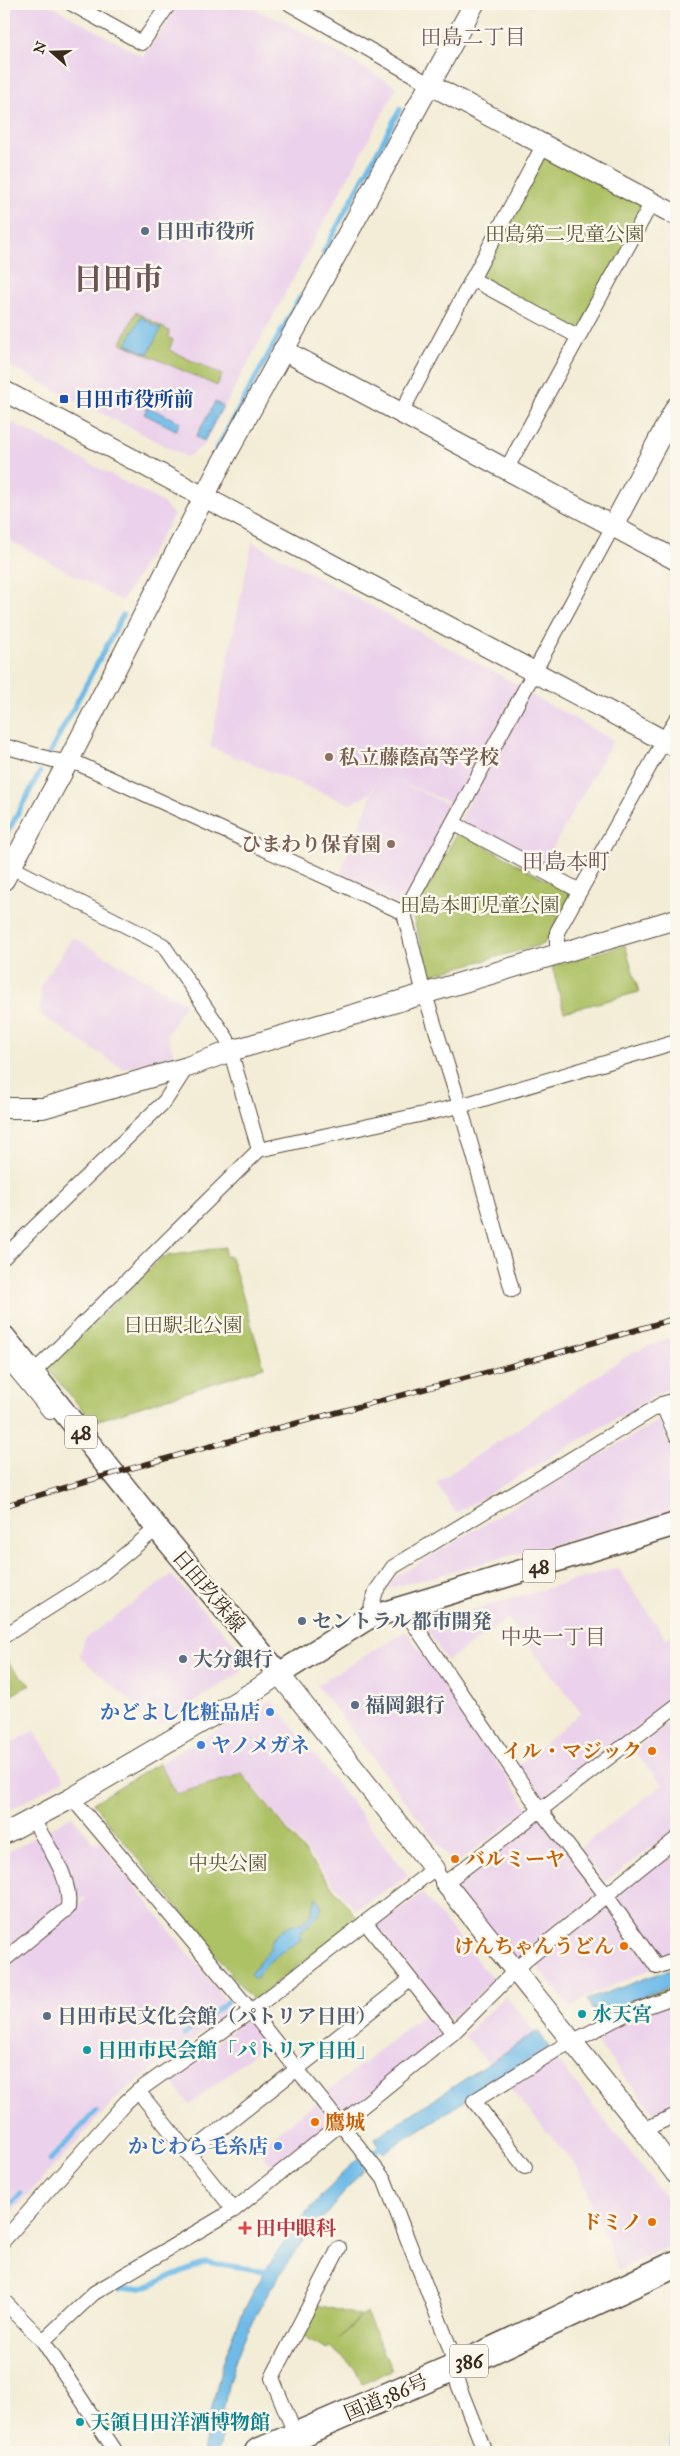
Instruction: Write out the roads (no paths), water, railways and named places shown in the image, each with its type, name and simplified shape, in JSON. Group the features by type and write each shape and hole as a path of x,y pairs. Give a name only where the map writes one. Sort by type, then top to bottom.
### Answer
{"highway":[{"name":"国道386号","path":"258,2452 455,2367 676,2264"}],"main road":[{"name":"日田玖珠線","path":"4,1337 278,1674"},
{"name":"48","path":"278,1674 368,1618 676,1524"}],"street":[{"path":"72,4 142,43 169,4"},
{"path":"258,1150 227,1039 163,946 7,873 68,762 204,498 283,350 474,4"},
{"path":"298,6 429,84 676,215"},
{"path":"401,413 544,144"},
{"path":"506,470 652,202"},
{"path":"472,279 580,337"},
{"path":"283,350 612,528 676,560"},
{"path":"4,391 670,743"},
{"path":"512,1290 460,1106 425,993 404,913 536,671 676,407"},
{"path":"557,954 557,932 670,743 676,719"},
{"path":"4,746 79,764 404,913"},
{"path":"453,824 580,891"},
{"path":"4,1108 42,1108 187,1067 231,1051 676,919"},
{"path":"33,1373 258,1150 460,1106 676,1042"},
{"path":"4,1257 165,1101 187,1067"},
{"path":"4,1356 216,1614 234,1620"},
{"path":"368,1618 376,1591 393,1567 662,1404 676,1400"},
{"path":"662,1404 676,1436"},
{"path":"4,1636 99,1576 150,1534"},
{"path":"403,1608 540,1810 605,1894 657,1967 676,1960"},
{"path":"4,1834 72,1798 253,1692 278,1674 643,2130 676,2174"},
{"path":"4,2240 126,2102 138,2091 251,2010 365,1922 440,1876 540,1810 676,1706"},
{"path":"72,1798 251,2010 377,2170 387,2188 450,2348 458,2384 485,2452"},
{"path":"4,1960 68,1908 70,1898 64,1876 32,1819"},
{"path":"43,2341 94,2293 234,2210 453,2033 515,1970 605,1894 676,1839"},
{"path":"365,1922 453,2033"},
{"path":"189,2154 295,2068 410,1980"},
{"path":"524,2167 474,2101 558,2049 626,2014 676,1996"},
{"path":"138,2091 234,2210"},
{"path":"643,2130 676,2114"},
{"path":"296,2436 272,2378 339,2248"},
{"path":"4,2301 43,2341 116,2452"}],"water":[{"path":"141,317 161,329 148,354 126,344"},
{"path":"215,402 223,406 204,441 196,437"},
{"path":"148,407 180,422 176,430 144,414"},
{"path":"316,1897 322,1905 319,1915 300,1933 301,1940 270,1961 255,1980 250,1974 269,1950 272,1940 282,1930 292,1924 301,1924 311,1914"},
{"path":"676,1967 676,1984 595,2014 587,2000"},
{"path":"538,2031 549,2047 383,2153 375,2138"},
{"path":"358,2158 365,2167 324,2217 317,2220 262,2303 240,2347 232,2371 226,2395 220,2448 212,2452 203,2452 222,2367 245,2308 276,2254 295,2228 336,2180"}],"waterway":[{"path":"323,253 400,109"},
{"path":"216,450 300,297"},
{"path":"48,756 123,615"},
{"path":"4,839 40,772"},
{"path":"184,2035 227,2002"},
{"path":"50,2160 96,2111"},
{"path":"368,2158 384,2144"},
{"path":"4,2212 21,2193"},
{"path":"119,2290 143,2288 206,2262 270,2272"},
{"path":"672,2452 676,2425"}],"railway":[{"path":"4,1506 171,1457 509,1366 676,1318"}],"place":[{"name":"日田市役所","path":"145,231"},
{"name":"日田市役所前","path":"64,399"},
{"name":"私立藤蔭高等学校","path":"329,757"},
{"name":"ひまわり保育園","path":"391,844"},
{"name":"セントラル都市開発","path":"302,1621"},
{"name":"大分銀行","path":"183,1659"},
{"name":"福岡銀行","path":"355,1705"},
{"name":"かどよし化粧品店","path":"270,1712"},
{"name":"ヤノメガネ","path":"201,1745"},
{"name":"イル・マジック","path":"652,1751"},
{"name":"バルミーヤ","path":"455,1859"},
{"name":"けんちゃんうどん","path":"624,1946"},
{"name":"水天宮","path":"582,2014"},
{"name":"日田市民文化会館（パトリア日田）","path":"47,2016"},
{"name":"日田市民会館「パトリア日田」","path":"87,2050"},
{"name":"鷹城","path":"315,2122"},
{"name":"かじわら毛糸店","path":"278,2146"},
{"name":"ドミノ","path":"652,2222"},
{"name":"田中眼科","path":"245,2228"},
{"name":"天領日田洋酒博物館","path":"80,2422"}],"district":[{"name":"田島二丁目","path":"473,37"},
{"name":"日田市","path":"118,279"},
{"name":"田島本町","path":"566,861"},
{"name":"中央一丁目","path":"553,1637"}],"park label":[{"name":"田島第二児童公園","path":"565,234"},
{"name":"田島本町児童公園","path":"480,905"},
{"name":"日田駅北公園","path":"183,1325"},
{"name":"中央公園","path":"228,1863"}]}
